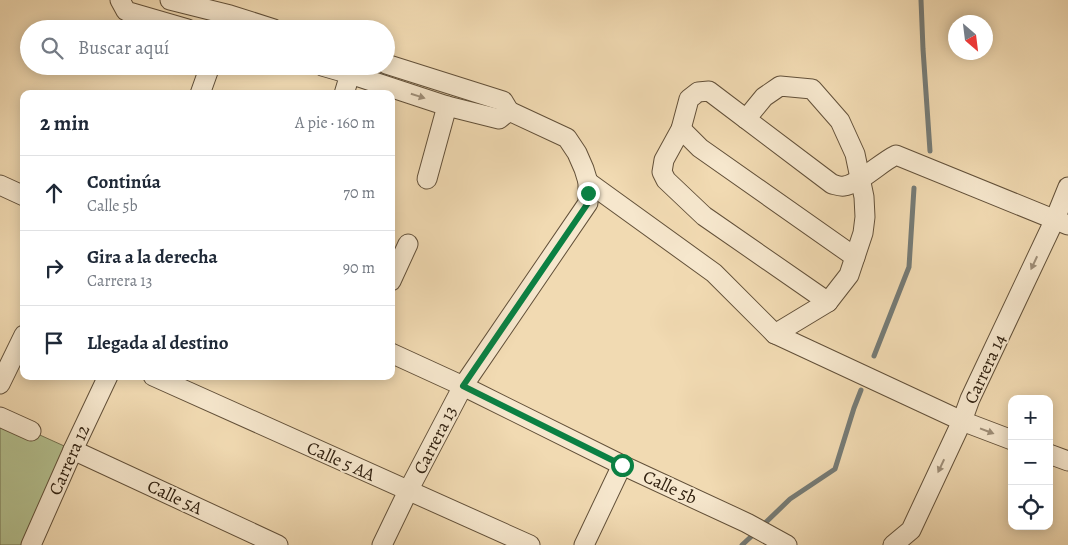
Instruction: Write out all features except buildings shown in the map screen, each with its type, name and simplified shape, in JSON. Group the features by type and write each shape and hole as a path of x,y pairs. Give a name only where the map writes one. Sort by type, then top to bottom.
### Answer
{"street":[{"path":"120,0 126,11 157,20"},
{"path":"170,0 232,7 257,20"},
{"name":"Carrera 13","path":"382,545 463,386 588,203 588,182 584,169 577,153 567,138 509,111 503,101 395,67"},
{"path":"201,90 207,75"},
{"path":"345,90 350,75"},
{"path":"353,75 448,106 499,119 509,111"},
{"path":"746,119 764,97 780,86 812,89 840,121 855,154 864,197 865,216 863,233 849,275 828,302 775,334"},
{"path":"828,302 704,216 666,180 662,172 664,160 680,129 689,100 698,92 709,91 832,184 845,186 860,180 896,155 1062,222"},
{"path":"427,179 448,106"},
{"path":"680,129 700,148 855,257"},
{"path":"588,182 714,273 775,334 962,421 1008,438"},
{"path":"0,185 20,194"},
{"name":"Carrera 14","path":"893,545 910,530 962,421 970,399 1062,222 1068,187"},
{"path":"395,272 408,244"},
{"path":"0,384 20,343"},
{"name":"Calle 5b","path":"395,355 463,386 622,465 747,523 787,545"},
{"name":"Carrera 12","path":"31,545 106,380"},
{"name":"Calle 5 AA","path":"162,380 530,545"},
{"path":"0,417 31,431"},
{"name":"Calle 5A","path":"73,450 278,545"},
{"path":"1053,455 1068,461"},
{"path":"584,545 622,465"}],"green space":[{"path":"0,417 73,450 31,545 0,545"}],"waterway":[{"path":"921,0 930,151"},
{"path":"874,356 909,267 914,188"},
{"path":"761,527 790,499 835,469 861,390"},
{"path":"742,545 755,533"}],"route":[{"path":"588,193 588,203 463,386 622,465"}]}
